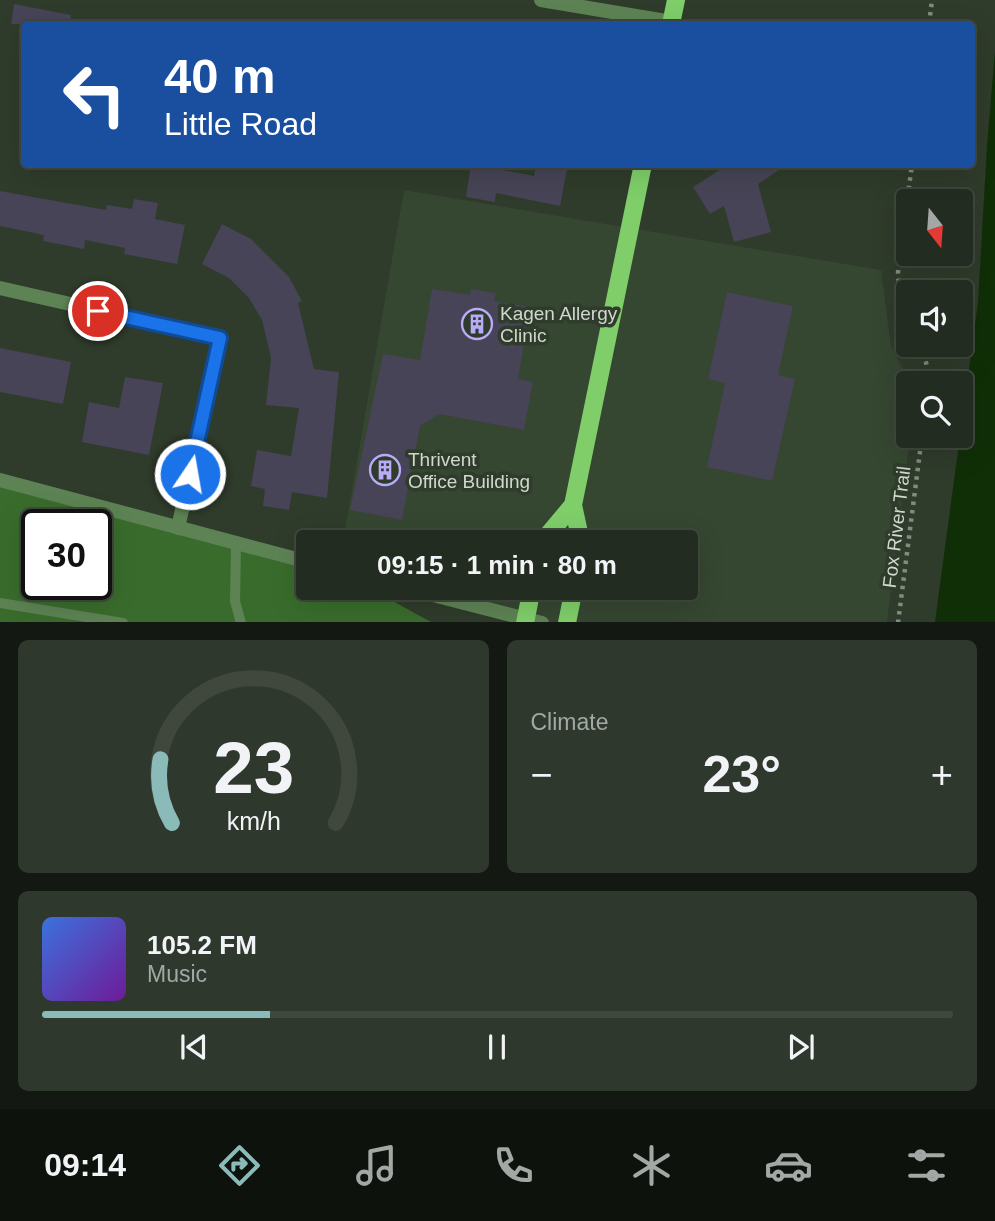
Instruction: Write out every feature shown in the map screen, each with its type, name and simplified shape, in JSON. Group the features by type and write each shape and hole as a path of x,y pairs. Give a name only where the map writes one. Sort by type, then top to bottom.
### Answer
{"main road":[{"path":"672,21 676,0"},
{"path":"578,530 573,505 642,168"},
{"path":"552,530 573,505"},
{"path":"531,621 532,600"},
{"path":"567,622 571,600"}],"street":[{"path":"541,0 661,21"},
{"path":"0,288 220,338 178,528"},
{"path":"0,480 296,559"},
{"path":"451,600 531,621"}],"lane":[{"path":"236,543 235,601 242,622"},
{"path":"0,603 123,622"}],"path":[{"path":"929,21 932,0"},
{"path":"899,280 911,168"},
{"name":"Fox River Trail","path":"898,622 920,448"}],"shaded area":[{"path":"995,51 995,622 935,622 958,448 973,448 973,371 969,371 971,357 973,357 978,302"},
{"path":"404,190 881,270 891,346 904,371 896,371 896,448 909,448 887,622 542,622 454,600 698,600 698,530 345,530"},
{"path":"0,480 109,509 21,509 21,600 112,600 112,510 296,559 296,600 391,600 431,622 0,622"}],"building":[{"path":"14,4 71,15 70,21 21,21 21,24 11,24"},
{"path":"470,168 492,168 534,176 535,168 567,168 560,206 496,193 495,202 466,197"},
{"path":"723,168 782,168 758,184 771,232 734,242 724,206 710,214 693,187"},
{"path":"0,191 106,210 107,205 132,209 134,199 158,203 155,219 185,225 177,264 124,254 125,248 85,240 84,249 43,241 44,235 0,226"},
{"path":"222,224 251,239 289,277 302,301 298,303 314,369 339,372 327,498 292,492 289,510 263,506 265,489 251,486 257,450 291,456 299,408 266,405 271,358 262,320 249,298 229,278 202,264"},
{"name":"Thrivent Office Building","path":"432,289 470,295 471,289 496,293 494,301 530,307 518,379 533,382 524,430 439,414 420,426 402,520 350,510 383,354 420,360"},
{"path":"727,292 793,306 778,375 795,379 772,481 707,467 725,383 708,379"},
{"path":"0,348 71,362 63,404 0,392"},
{"path":"125,377 163,383 149,455 82,442 89,402 119,408"}],"place":[{"name":"Kagen Allergy Clinic","path":"477,324"},
{"name":"Thrivent Office Building","path":"385,470"}],"route":[{"path":"98,311 220,338 190,474"}]}
